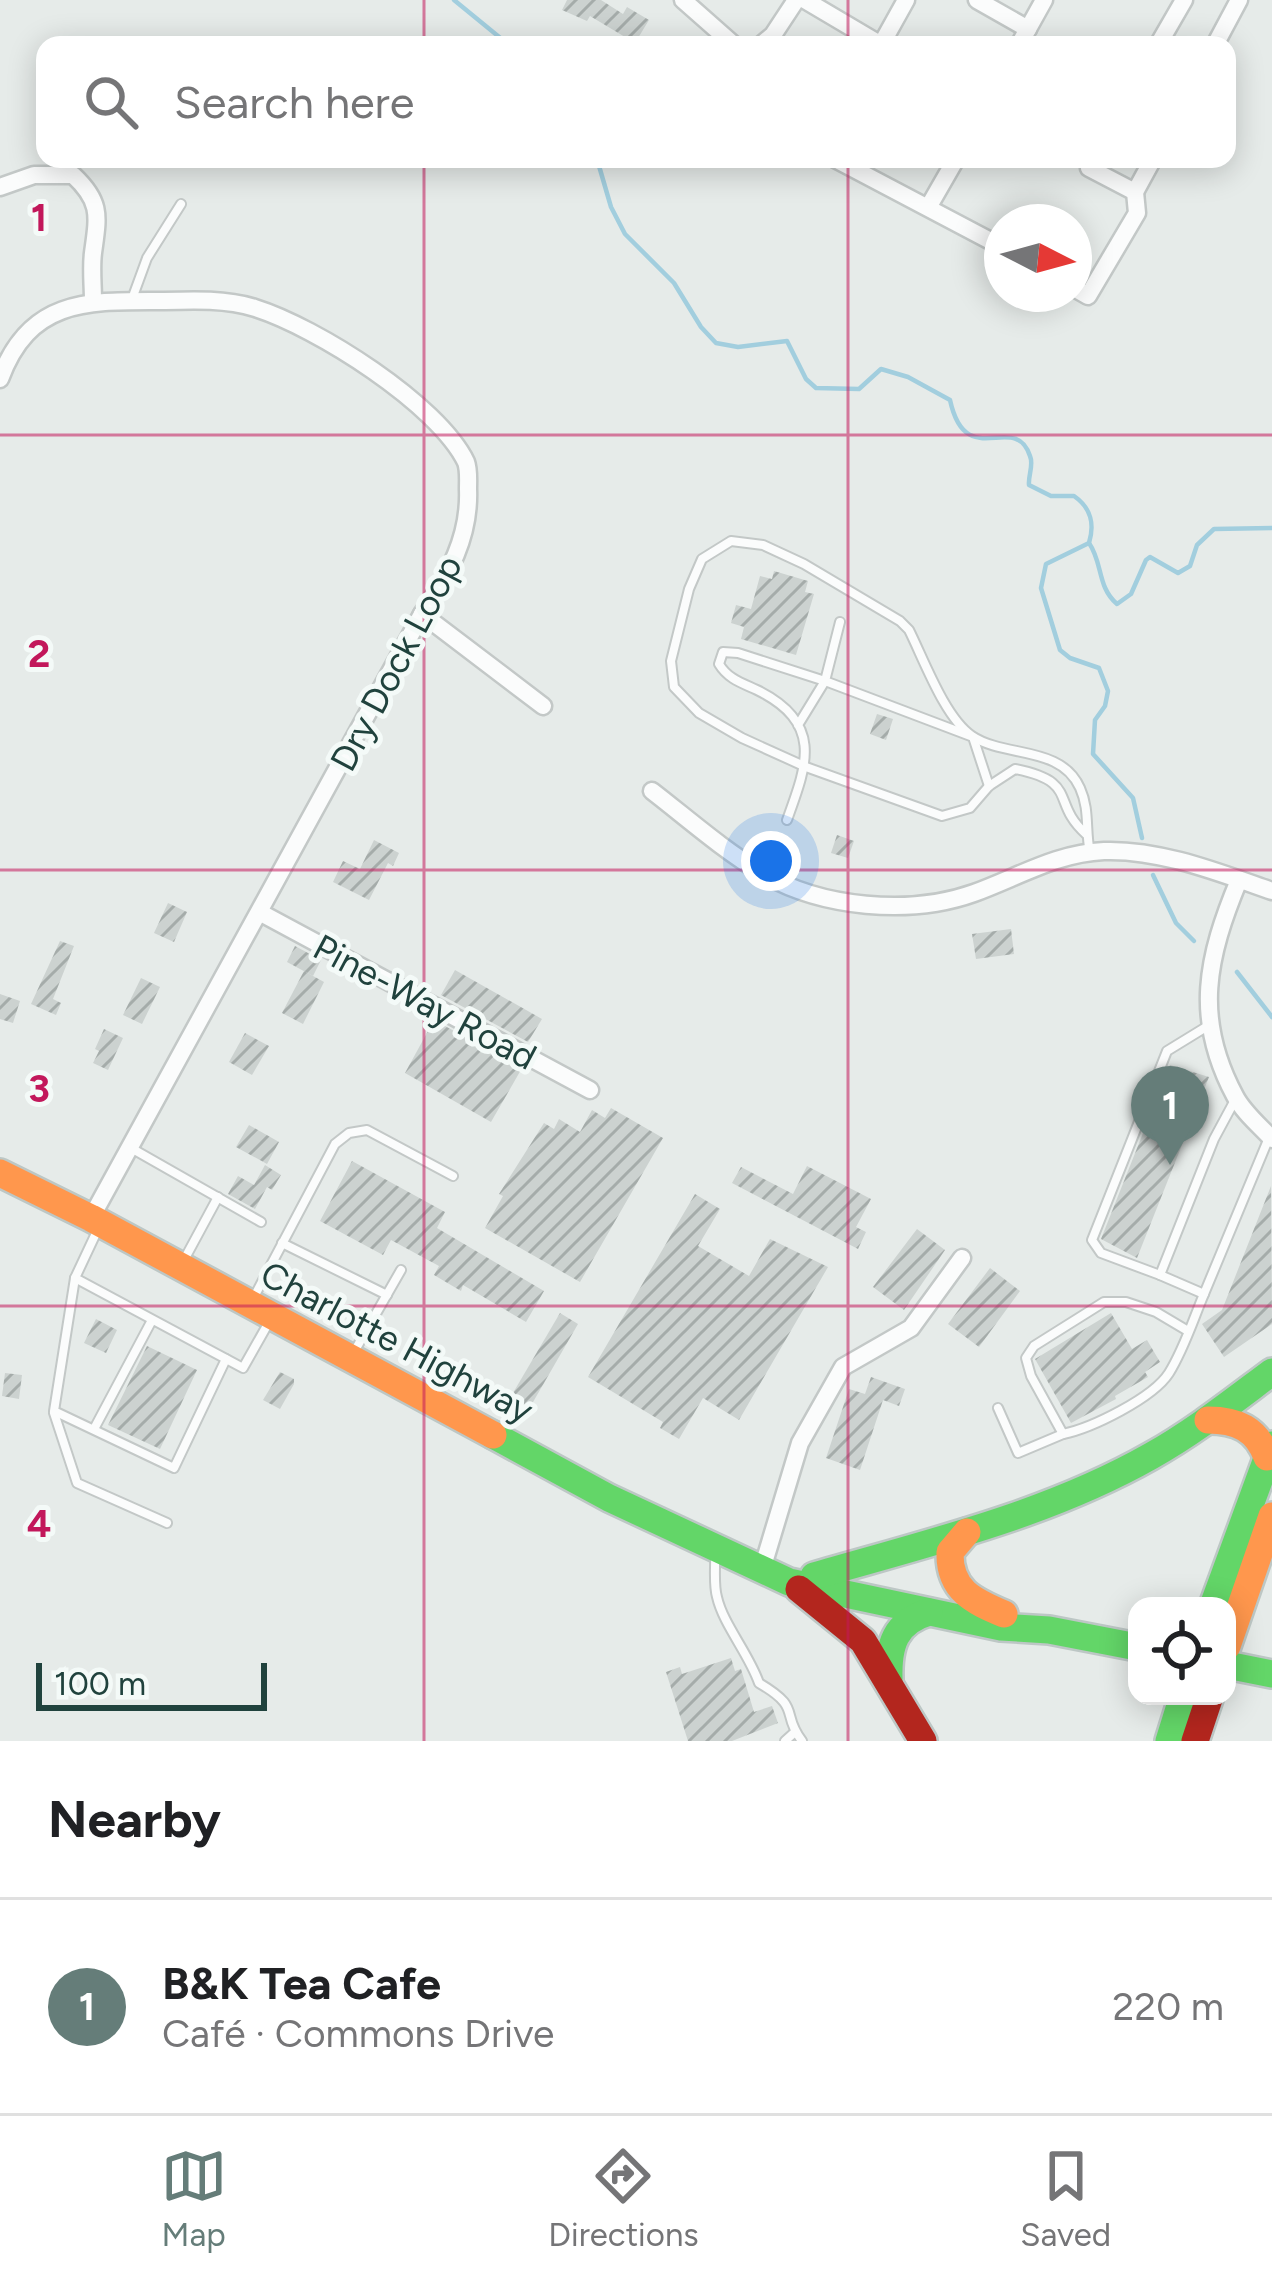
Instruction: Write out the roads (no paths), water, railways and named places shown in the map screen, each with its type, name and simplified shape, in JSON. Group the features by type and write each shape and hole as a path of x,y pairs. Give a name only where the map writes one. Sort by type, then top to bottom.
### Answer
{"main road":[{"name":"Charlotte Highway","path":"0,1173 96,1220 609,1498 715,1548 801,1579 929,1612 1128,1645"},
{"path":"923,1741 889,1678 851,1628 801,1579 967,1532 1118,1474 1208,1420 1272,1372"},
{"path":"1208,1420 1245,1425 1270,1451 1216,1597"},
{"path":"1236,1620 1272,1516"},
{"path":"967,1532 950,1552 951,1580 961,1593 1004,1614"},
{"name":"Charlotte Highway","path":"801,1579 1004,1614 1049,1630"},
{"path":"889,1678 893,1634 906,1620 929,1612"},
{"path":"1236,1667 1268,1673"},
{"path":"1169,1741 1180,1705"},
{"path":"1195,1741 1207,1705"}],"street":[{"path":"683,0 724,36"},
{"path":"772,36 796,0"},
{"path":"805,0 866,36"},
{"path":"840,21 851,0"},
{"path":"886,36 906,0"},
{"path":"977,0 1023,36"},
{"path":"1025,36 1044,0"},
{"path":"1163,36 1184,0"},
{"path":"1220,36 1239,0"},
{"path":"853,168 984,238"},
{"path":"929,206 951,168"},
{"path":"1089,168 1135,192"},
{"path":"1092,289 1137,212 1135,192 1148,168"},
{"path":"0,187 34,175 73,175 92,192 99,220 92,258 93,301"},
{"name":"Dry Dock Loop","path":"0,380 20,340 38,321 62,309 93,301 208,300 255,308 391,381 441,428 468,465 470,519 450,574 422,614 130,1148 96,1220"},
{"path":"422,614 543,706"},
{"path":"652,791 764,874 813,894 865,904 918,904 970,895 1058,858 1090,853 1147,854 1272,891"},
{"path":"1239,880 1215,938 1208,1013 1236,1099 1271,1138"},
{"name":"Pine-Way Road","path":"261,914 590,1090"},
{"path":"763,1566 800,1443 843,1367 911,1328 962,1258"}],"lane":[{"path":"132,301 147,258 181,204"},
{"path":"989,786 973,737 945,703 900,621 763,545 731,541 702,559 688,589 671,661 674,687 699,713 806,767 942,816 970,808 989,786 1015,769 1041,774 1058,784 1073,823 1086,834"},
{"path":"798,725 825,681 840,622"},
{"path":"787,820 806,767 806,745 798,725 764,693 725,675 719,664 723,652 738,652 1060,764 1080,787 1089,818 1090,853"},
{"path":"1204,1294 1101,1253 1092,1240 1167,1051 1210,1024"},
{"path":"1160,1275 1214,1139 1236,1099"},
{"path":"75,1278 242,1368 282,1243 335,1144 349,1132 368,1130 453,1176"},
{"path":"998,1408 1018,1453 1085,1430 1157,1387 1169,1373 1271,1138"},
{"path":"130,1148 261,1222"},
{"path":"181,1266 218,1197"},
{"path":"96,1220 75,1278 54,1411 77,1483 166,1523"},
{"path":"282,1243 387,1295"},
{"path":"350,1359 401,1270"},
{"path":"1065,1434 1031,1376 1026,1358 1034,1346 1104,1302 1126,1302 1156,1312 1188,1331"},
{"path":"94,1430 151,1322"},
{"path":"54,1411 174,1468 226,1359"},
{"path":"715,1548 717,1597 759,1683 784,1698 802,1741"},
{"path":"785,1741 795,1732"}],"waterway":[{"path":"454,0 498,36"},
{"path":"600,168 625,234 674,283 716,343 738,347 787,341 806,379 816,388 859,389 881,369 908,377 950,400 967,433 1023,443 1031,459 1029,485 1051,496 1074,496 1088,511 1089,543 1106,590 1117,604 1131,594 1150,557 1178,573 1190,566 1197,545 1214,529 1272,528"},
{"path":"1089,543 1046,564 1041,588 1060,650 1099,668 1108,691 1095,720 1093,754 1133,798 1142,838"},
{"path":"1153,875 1176,923 1194,941"},
{"path":"1237,972 1272,1017"}],"place":[{"name":"B&K Tea Cafe","path":"1170,1165"}]}
